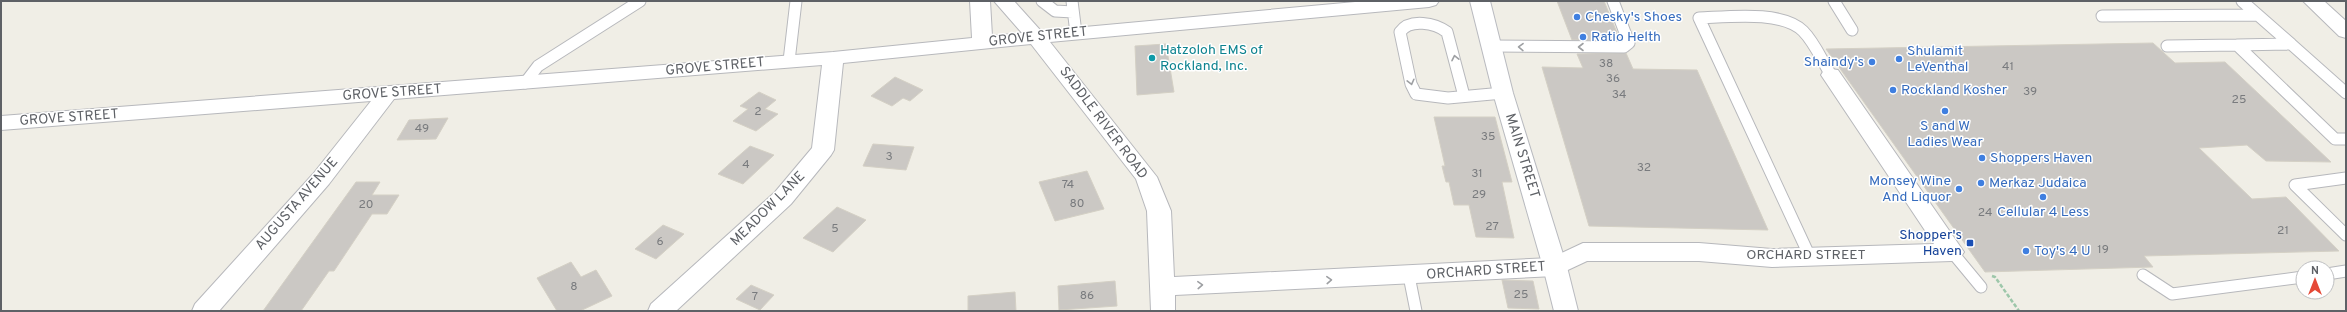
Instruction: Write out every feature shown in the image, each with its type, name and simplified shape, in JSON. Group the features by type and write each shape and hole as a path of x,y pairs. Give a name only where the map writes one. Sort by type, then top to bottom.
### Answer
{"street":[{"path":"980,1 982,42"},
{"name":"SADDLE RIVER ROAD","path":"1004,1 1038,38 1146,177 1159,211 1163,311"},
{"name":"GROVE STREET","path":"1,123 833,58 1076,33 1429,1"},
{"name":"MAIN STREET","path":"1480,1 1503,93 1555,267 1566,311"},
{"path":"2314,1 2346,32"},
{"name":"MEADOW LANE","path":"660,311 783,198 823,150 833,58"},
{"path":"1831,75 1952,252"},
{"name":"AUGUSTA AVENUE","path":"204,311 321,179 387,94"},
{"name":"ORCHARD STREET","path":"1161,287 1409,276 1555,267 1583,252 1699,252 1772,258 1952,252"}],"lane":[{"path":"525,83 538,66 640,1"},
{"path":"789,61 796,1"},
{"path":"1042,1 1055,11 1073,12"},
{"path":"1072,1 1076,33"},
{"path":"1492,46 1624,47 1629,43 1613,1"},
{"path":"1834,1 1852,30"},
{"path":"2242,1 2346,93"},
{"path":"2102,16 2257,15"},
{"path":"1810,257 1699,18 1766,17 1786,22 1802,29 1831,75"},
{"path":"1464,96 1447,32 1437,25 1414,25 1403,28 1400,32 1411,84 1416,94 1424,97 1464,96 1503,93"},
{"path":"2167,46 2291,44"},
{"path":"2237,45 2341,139 2346,149"},
{"path":"2346,178 2295,185 2340,223 2346,235"},
{"path":"1952,252 1981,287"},
{"path":"2335,273 2346,271"},
{"path":"2143,275 2172,294 2295,278"},
{"path":"1409,276 1416,311"}],"path":[{"path":"1995,276 2019,311"}],"building":[{"path":"1557,1 1604,1 1620,40 1572,40"},
{"path":"2153,43 2175,63 2225,62 2331,162 2266,161 2247,145 2199,148 2252,199 2286,197 2339,251 2144,256 2153,267 1985,272 1826,49"},
{"name":"Hatzoloh EMS of Rockland, Inc.","path":"1166,44 1174,92 1137,95 1135,46"},
{"path":"1626,53 1633,69 1697,70 1768,230 1589,226 1542,67 1583,68 1577,54"},
{"path":"895,77 923,90 910,101 903,98 892,106 871,96"},
{"path":"759,92 776,100 765,109 778,114 756,131 733,121 748,109 740,106"},
{"path":"1434,117 1495,117 1512,182 1502,182 1514,238 1476,237 1469,205 1454,205 1449,182 1446,182 1442,166 1445,166"},
{"path":"448,118 436,139 397,140 409,120"},
{"path":"873,144 914,147 906,170 863,166"},
{"path":"750,146 774,155 743,184 718,174"},
{"path":"1087,171 1104,209 1055,221 1039,182"},
{"path":"356,182 380,182 372,195 399,195 387,214 372,214 334,271 329,271 301,311 263,311"},
{"path":"837,207 866,220 833,252 803,238"},
{"path":"663,225 684,234 656,259 635,249"},
{"path":"571,262 581,277 596,270 612,296 580,311 557,311 537,278"},
{"path":"1502,280 1533,281 1539,309 1508,308"},
{"path":"1115,281 1117,306 1059,310 1058,286"},
{"path":"751,285 774,295 760,310 736,299"},
{"path":"1015,292 1016,311 968,311 968,296"}],"place":[{"name":"Chesky's Shoes","path":"1577,17"},
{"name":"Ratio Helth","path":"1583,37"},
{"name":"Hatzoloh EMS of Rockland, Inc.","path":"1152,58"},
{"name":"Shulamit LeVenthal","path":"1899,59"},
{"name":"Shaindy's","path":"1872,62"},
{"name":"Rockland Kosher","path":"1893,90"},
{"name":"S and W Ladies Wear","path":"1945,111"},
{"name":"Shoppers Haven","path":"1982,158"},
{"name":"Merkaz Judaica","path":"1981,183"},
{"name":"Monsey Wine And Liquor","path":"1959,189"},
{"name":"Cellular 4 Less","path":"2043,197"},
{"name":"Shopper's Haven","path":"1970,243"},
{"name":"Toy's 4 U","path":"2026,251"}]}
